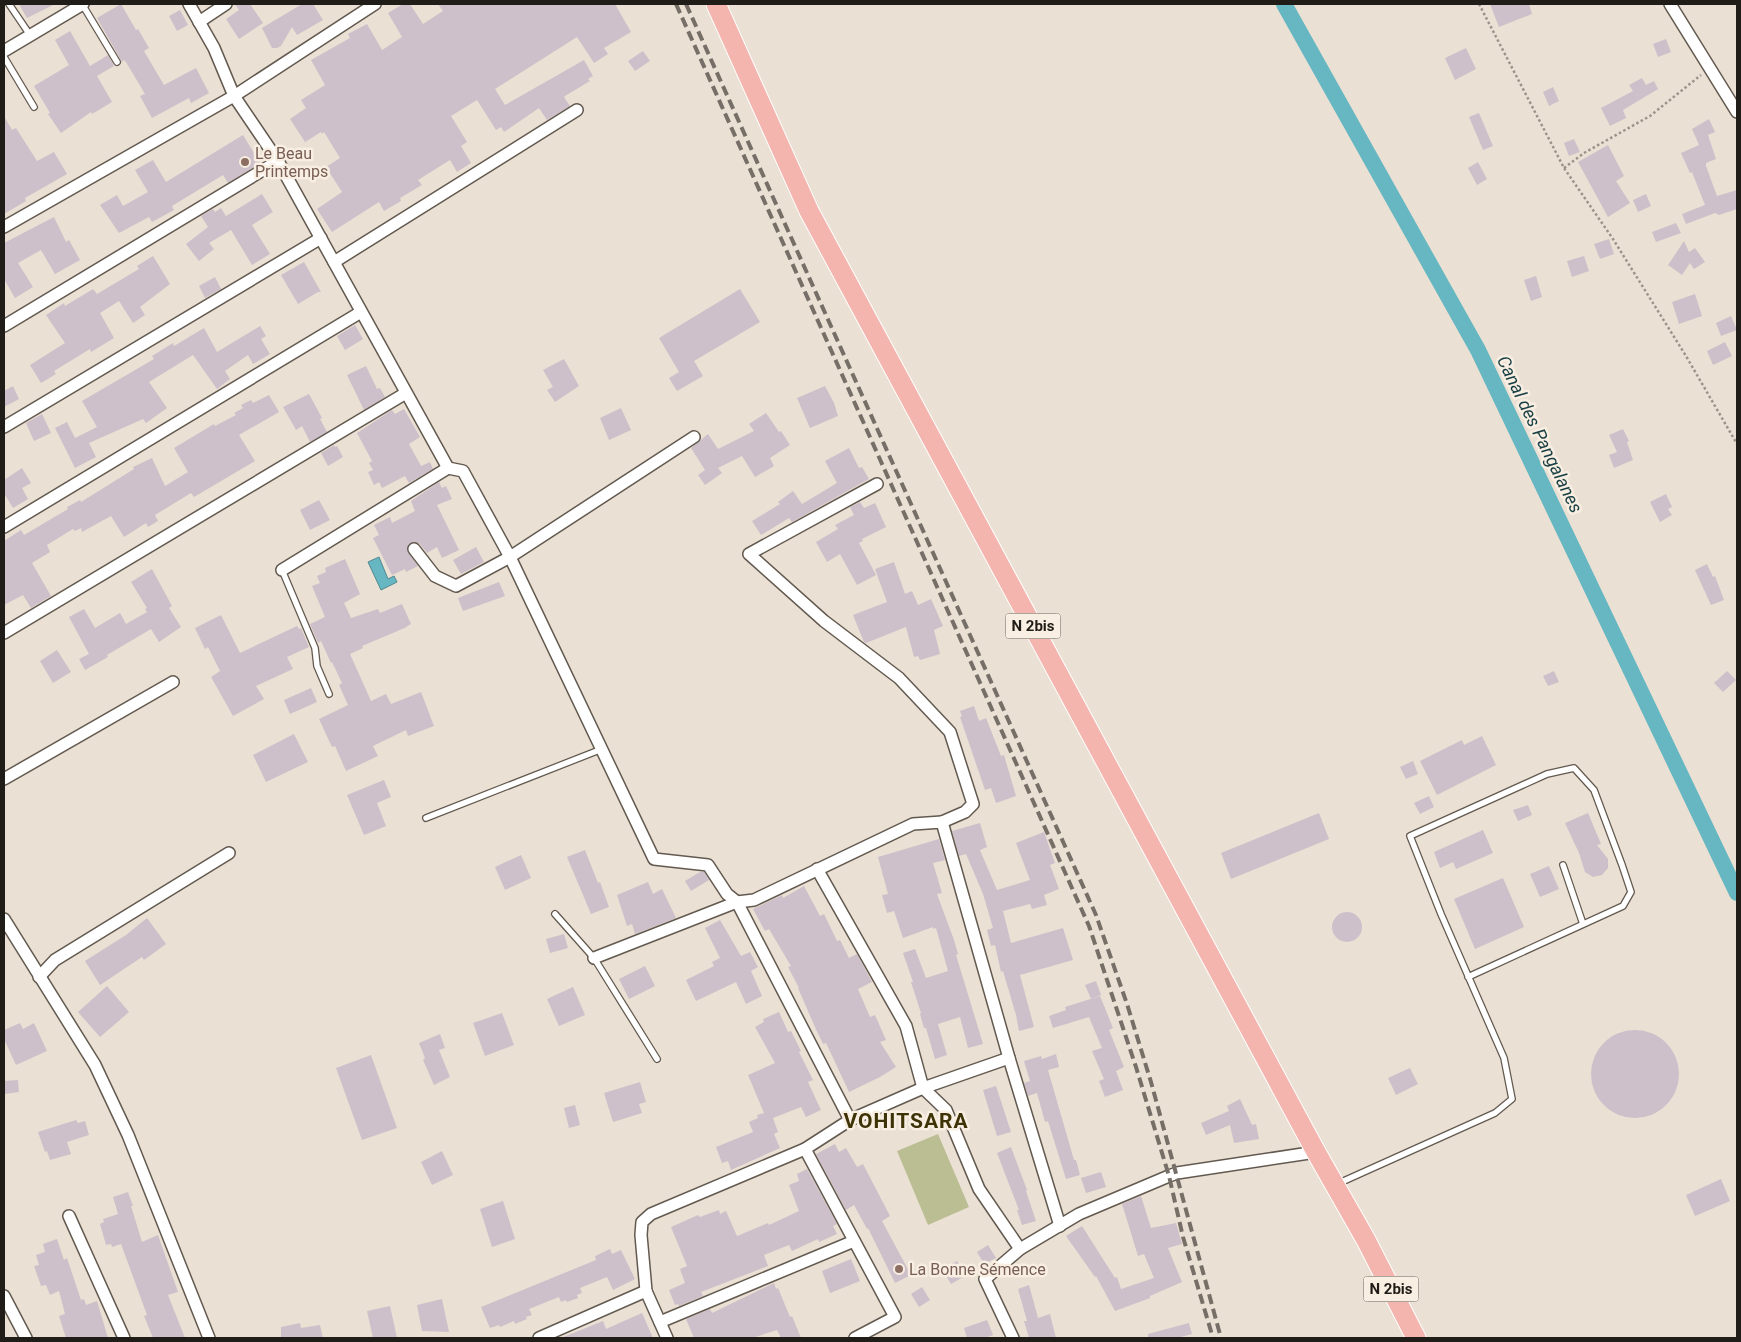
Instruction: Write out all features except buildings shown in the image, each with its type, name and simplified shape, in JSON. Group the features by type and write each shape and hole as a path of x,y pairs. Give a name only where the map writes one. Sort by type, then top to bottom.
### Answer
{"main road":[{"name":"N 2bis","path":"716,4 809,211 1316,1152 1366,1240 1416,1338"}],"street":[{"path":"4,51 83,4"},
{"path":"189,4 214,48 234,96 278,161 448,468"},
{"path":"199,22 226,4"},
{"path":"4,227 234,96 375,4"},
{"path":"1670,4 1737,112"},
{"path":"334,262 577,110"},
{"path":"4,326 278,161"},
{"path":"4,427 321,238"},
{"path":"4,527 361,312"},
{"path":"4,633 406,393"},
{"path":"414,549 436,576 456,586 510,557 694,437"},
{"path":"282,570 448,468 463,471 510,557 654,859 708,865 727,894 737,902 850,1120"},
{"path":"594,958 737,902 754,900 913,824 942,822 966,812 973,804 950,732 899,678 824,621 749,554 876,484"},
{"path":"4,779 173,682"},
{"path":"942,822 1009,1058 1060,1226"},
{"path":"39,977 55,960 229,853"},
{"path":"817,869 906,1026 923,1088 946,1110 979,1189 1020,1249"},
{"path":"4,919 95,1065 128,1135 209,1338"},
{"path":"667,1338 646,1291 640,1235 642,1222 651,1214 805,1149 850,1120 923,1088 1009,1058"},
{"path":"805,1149 895,1317 855,1338"},
{"path":"1013,1338 985,1279 1020,1249 1079,1214 1177,1173 1316,1152"},
{"path":"69,1216 72,1227 124,1338"},
{"path":"660,1322 854,1241"},
{"path":"539,1338 646,1291"},
{"path":"4,1296 26,1338"}],"lane":[{"path":"9,4 30,35"},
{"path":"83,4 117,62"},
{"path":"4,57 34,107"},
{"path":"282,570 315,648 317,666 329,694"},
{"path":"426,818 602,749"},
{"path":"1335,1184 1495,1113 1512,1099 1504,1058 1468,977 1441,914 1410,836 1547,774 1574,768 1594,790 1631,892 1623,906 1468,977"},
{"path":"1563,865 1583,924"},
{"path":"556,914 594,958 657,1059"}],"path":[{"path":"1479,4 1564,168 1613,239 1686,356 1737,444"},
{"path":"1564,168 1584,153 1650,116 1710,68"}],"green space":[{"path":"938,1134 969,1207 928,1225 897,1151"}],"water":[{"path":"379,557 388,579 394,576 397,582 381,590 368,562"}],"waterway":[{"name":"Canal des Pangalanes","path":"1284,4 1478,350 1737,893"}],"railway":[{"path":"676,4 1089,926 1136,1067 1169,1176 1183,1237 1213,1338"},
{"path":"686,4 1096,915 1127,1004 1151,1082 1221,1338"}],"place":[{"name":"Le Beau Printemps","path":"245,162"},
{"name":"La Bonne Sémence","path":"899,1269"}],"district":[{"name":"VOHITSARA","path":"906,1121"}]}
